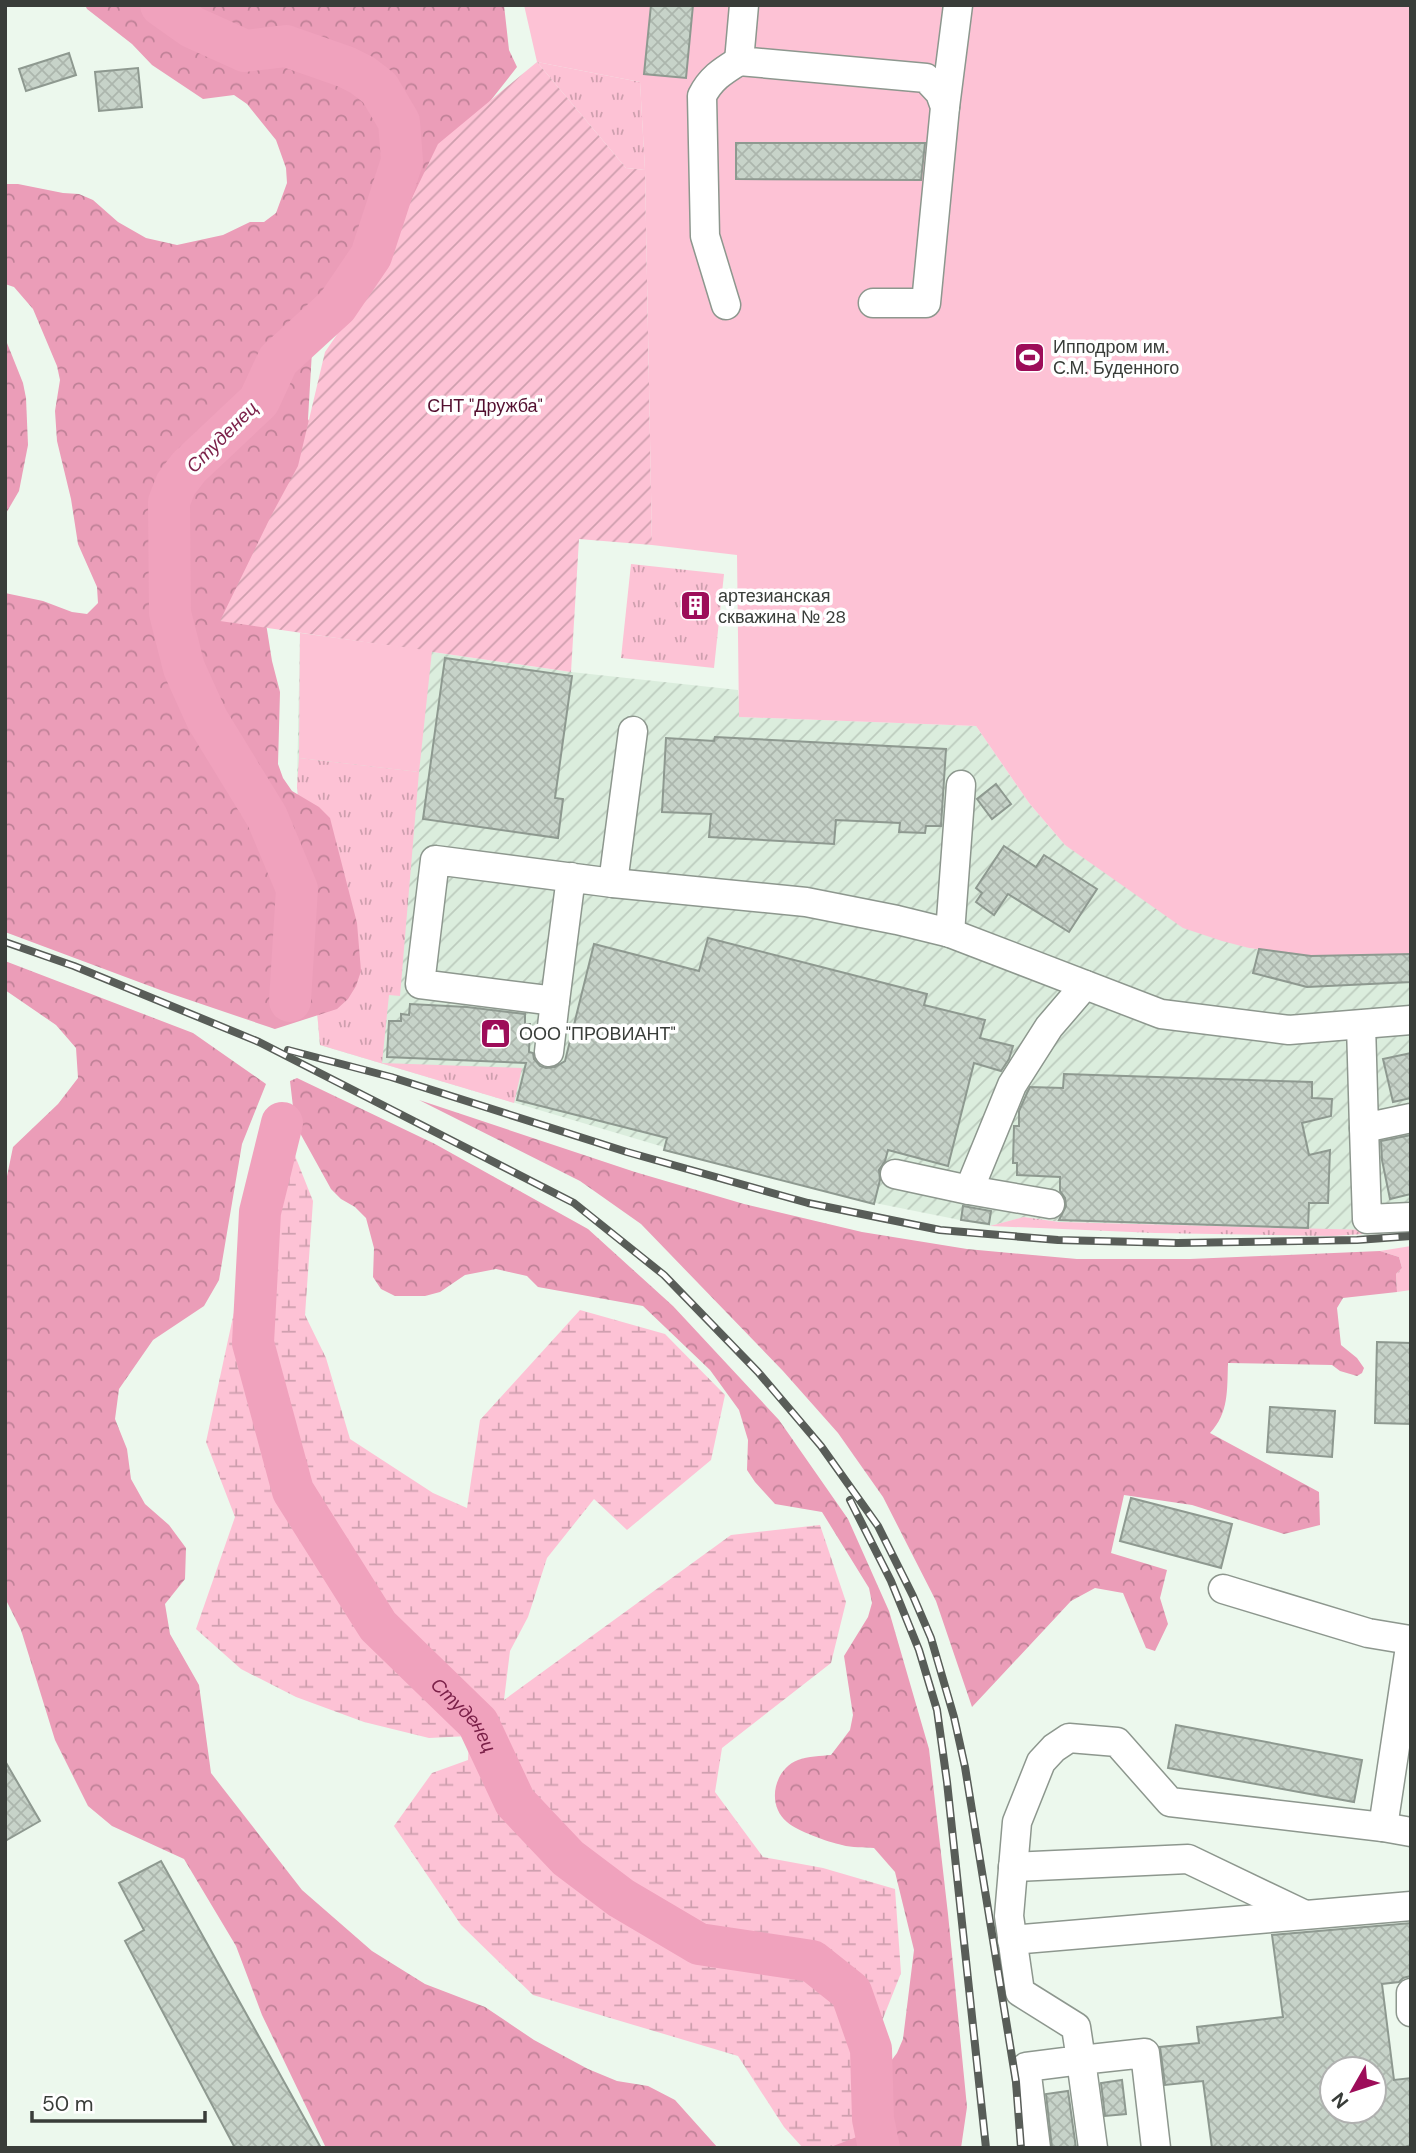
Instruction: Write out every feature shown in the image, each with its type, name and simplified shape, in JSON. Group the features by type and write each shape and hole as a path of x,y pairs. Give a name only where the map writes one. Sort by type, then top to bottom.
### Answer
{"lane":[{"path":"739,61 744,5"},
{"path":"873,303 926,303 944,107 958,5"},
{"path":"726,305 705,236 702,96 718,73 739,61 926,78 940,93 944,107"},
{"path":"613,883 632,731"},
{"path":"950,933 961,785"},
{"path":"555,1001 420,984 435,860 613,883 806,902 897,920 950,933 1161,1014 1289,1030 1411,1020"},
{"path":"549,1052 571,877"},
{"path":"969,1190 1012,1085 1049,1027 1085,985"},
{"path":"1361,1025 1367,1219 1411,1217"},
{"path":"1364,1128 1411,1118"},
{"path":"895,1174 1050,1204"},
{"path":"1223,1589 1368,1633 1410,1640 1383,1827"},
{"path":"1093,2148 1076,2027 1020,1992 1009,1916 1017,1822 1041,1762 1054,1748 1069,1738 1117,1742 1170,1802 1411,1832"},
{"path":"1013,1867 1188,1860 1306,1915"},
{"path":"1013,1940 1411,1906"},
{"path":"1411,1993 1411,2011"},
{"path":"1036,2148 1026,2067 1145,2053 1156,2148"}],"shaded area":[{"path":"300,633 571,672 738,690 740,717 976,726 1029,803 1065,845 1249,948 1311,956 1411,954 1411,1225 1363,1230 1310,1229 1059,1222 1025,1217 990,1226 880,1204 667,1148 320,1045 297,786"}],"green space":[{"path":"85,5 504,5 509,50 517,67 423,191 392,224 312,351 308,419 315,433 261,592 280,692 278,764 292,791 319,807 330,818 357,923 361,971 348,999 337,1009 275,1029 163,991 5,932 5,593 87,614 98,603 97,587 78,544 71,499 57,441 55,411 60,380 57,366 33,309 14,287 5,284 5,184 79,194 93,200 118,222 146,238 177,245 223,235 250,222 264,222 276,213 287,183 286,168 276,140 247,104 234,95 203,99 152,65 132,44"},
{"name":"Ипподром им. С.М. Буденного","path":"524,5 1411,5 1411,954 1311,956 1249,948 1183,928 1065,845 1029,803 976,726 739,717 737,555 652,545 645,170 640,82 537,62"},
{"path":"537,62 640,82 645,170 626,168"},
{"name":"СНТ \"Дружба\"","path":"537,62 626,168 645,170 652,545 579,539 571,672 220,621 298,466 325,352 367,291 438,144"},
{"path":"5,338 23,383 28,445 19,491 5,515"},
{"path":"631,564 724,574 714,668 621,658"},
{"path":"300,633 432,651 419,772 299,758"},
{"path":"299,758 419,772 400,996 389,995 382,1063 522,1068 514,1103 320,1045 297,786"},
{"path":"5,961 193,1033 266,1084 242,1144 219,1280 204,1306 153,1340 119,1389 115,1419 127,1449 131,1479 145,1504 169,1525 186,1548 185,1579 165,1604 170,1634 199,1685 211,1773 302,1890 372,1951 425,1984 485,2007 534,2040 588,2069 617,2081 648,2086 675,2100 718,2148 326,2148 262,2015 236,1946 184,1859 112,1826 88,1806 55,1740 21,1630 5,1598 5,1186 13,1147 58,1104 78,1078 76,1048 56,1025 5,990"},
{"path":"297,1078 435,1144 588,1229 673,1306 779,1420 848,1519 889,1611 929,1749 967,2107 961,2148 827,2148 852,2092 888,2065 897,2053 903,2039 914,1950 895,1872 874,1848 846,1846 805,1832 787,1822 776,1806 776,1788 783,1771 802,1759 831,1755 850,1730 853,1715 844,1656 868,1617 872,1603 869,1588 822,1512 775,1504 755,1482 747,1470 748,1440 739,1410 710,1370 643,1306 538,1287 527,1276 496,1269 465,1275 440,1292 425,1296 395,1296 381,1289 373,1277 374,1248 366,1218 331,1189 295,1124 290,1081"},
{"path":"419,1100 635,1172 744,1204 862,1232 967,1249 1077,1259 1190,1259 1380,1251 1399,1257 1402,1268 1396,1274 1397,1292 1343,1298 1337,1308 1341,1345 1357,1358 1364,1368 1357,1376 1340,1371 1332,1365 1228,1363 1224,1409 1210,1433 1319,1492 1320,1525 1284,1534 1192,1505 1124,1495 1111,1553 1167,1570 1160,1598 1168,1624 1155,1651 1146,1648 1123,1593 1095,1588 1071,1601 972,1707 936,1601 883,1497 838,1433 783,1371 641,1224 580,1181"},
{"path":"282,1123 313,1201 305,1315 326,1358 350,1439 433,1493 467,1508 480,1420 580,1310 665,1334 725,1395 711,1460 627,1530 594,1499 547,1558 528,1617 510,1651 504,1700 731,1535 820,1525 846,1602 831,1663 722,1748 715,1792 763,1857 823,1868 895,1889 901,1973 871,2049 875,2130 828,2148 803,2148 784,2127 738,2056 533,1995 461,1925 394,1826 432,1773 468,1760 469,1736 429,1738 364,1722 296,1697 241,1669 196,1629 235,1517 206,1442 236,1303 246,1188"},
{"path":"1024,1217 1059,1222 1411,1231 1332,1236 1155,1233 990,1226"},
{"path":"1411,1246 1411,1290 1397,1292 1396,1274 1402,1268 1399,1257 1380,1251"}],"building":[{"path":"651,5 693,5 686,78 644,74"},
{"path":"69,53 76,75 26,91 19,69"},
{"path":"138,68 142,107 99,111 95,72"},
{"path":"736,143 925,143 921,180 736,179"},
{"path":"445,658 572,676 555,798 563,799 558,838 423,819"},
{"path":"715,737 946,749 941,826 926,826 925,833 899,832 900,823 836,820 834,844 709,837 711,814 662,812 666,738 714,741"},
{"path":"996,784 1011,804 992,819 977,799"},
{"path":"1004,846 1036,867 1044,855 1097,889 1069,932 1008,894 994,915 976,902 982,893 976,888"},
{"path":"708,938 927,994 924,1005 985,1020 980,1038 1013,1046 1001,1071 974,1063 948,1166 888,1150 879,1170 880,1180 874,1204 664,1150 667,1138 517,1100 526,1063 387,1057 389,1021 401,1021 401,1014 409,1015 410,1004 467,1007 525,1014 525,1024 530,1024 529,1052 533,1053 540,1066 555,1067 565,1061 594,944 699,971"},
{"path":"1259,949 1311,956 1411,954 1411,982 1307,987 1253,973"},
{"path":"1411,1053 1411,1098 1393,1102 1383,1059"},
{"path":"1064,1074 1312,1082 1312,1098 1332,1099 1331,1116 1302,1123 1309,1155 1330,1150 1328,1203 1309,1203 1308,1228 1059,1220 1066,1206 1060,1191 1060,1177 1017,1175 1017,1163 1013,1163 1014,1126 1019,1126 1019,1111 1030,1087 1063,1088"},
{"path":"1411,1135 1411,1194 1390,1199 1381,1141"},
{"path":"963,1206 991,1211 989,1224 961,1220"},
{"path":"1377,1342 1411,1343 1411,1424 1375,1423"},
{"path":"1270,1407 1335,1411 1332,1457 1267,1452"},
{"path":"1131,1498 1232,1524 1221,1568 1120,1541"},
{"path":"1176,1725 1362,1760 1354,1802 1168,1768"},
{"path":"5,1761 40,1821 5,1841"},
{"path":"161,1861 321,2148 235,2148 125,1941 144,1930 119,1883"},
{"path":"1411,1923 1411,1976 1399,1982 1382,1984 1394,2080 1411,2078 1411,2145 1402,2148 1212,2148 1203,2081 1165,2085 1160,2047 1199,2043 1197,2027 1283,2017 1272,1935"},
{"path":"1122,2080 1126,2114 1105,2116 1101,2083"},
{"path":"1068,2091 1076,2148 1052,2148 1046,2094"}],"waterway":[{"name":"Студенец","path":"161,5 192,27 245,51 286,46 346,67 379,88 399,122 402,161 371,256 337,306 278,360 259,401 189,467 176,484 169,502 170,613 184,668 207,719 267,817 297,889 290,1001"},
{"name":"Студенец","path":"282,1123 260,1212 253,1343 293,1491 378,1626 478,1723 515,1802 568,1858 621,1898 699,1944 812,1961 851,1992 871,2049 873,2119 879,2148"}],"railway":[{"path":"5,942 74,966 259,1042 574,1203 664,1275 758,1372 821,1446 878,1526 913,1596 931,1638 954,1717 965,1767 1016,2082 1021,2148"},
{"path":"288,1050 391,1077 627,1152 808,1203 940,1230 1058,1240 1177,1243 1357,1240 1411,1236"},
{"path":"850,1500 891,1581 919,1650 937,1710 986,2148"}],"place":[{"name":"Ипподром им. С.М. Буденного","path":"1030,357"},
{"name":"артезианская скважина № 28","path":"695,606"},
{"name":"ООО \"ПРОВИАНТ\"","path":"496,1034"}]}
